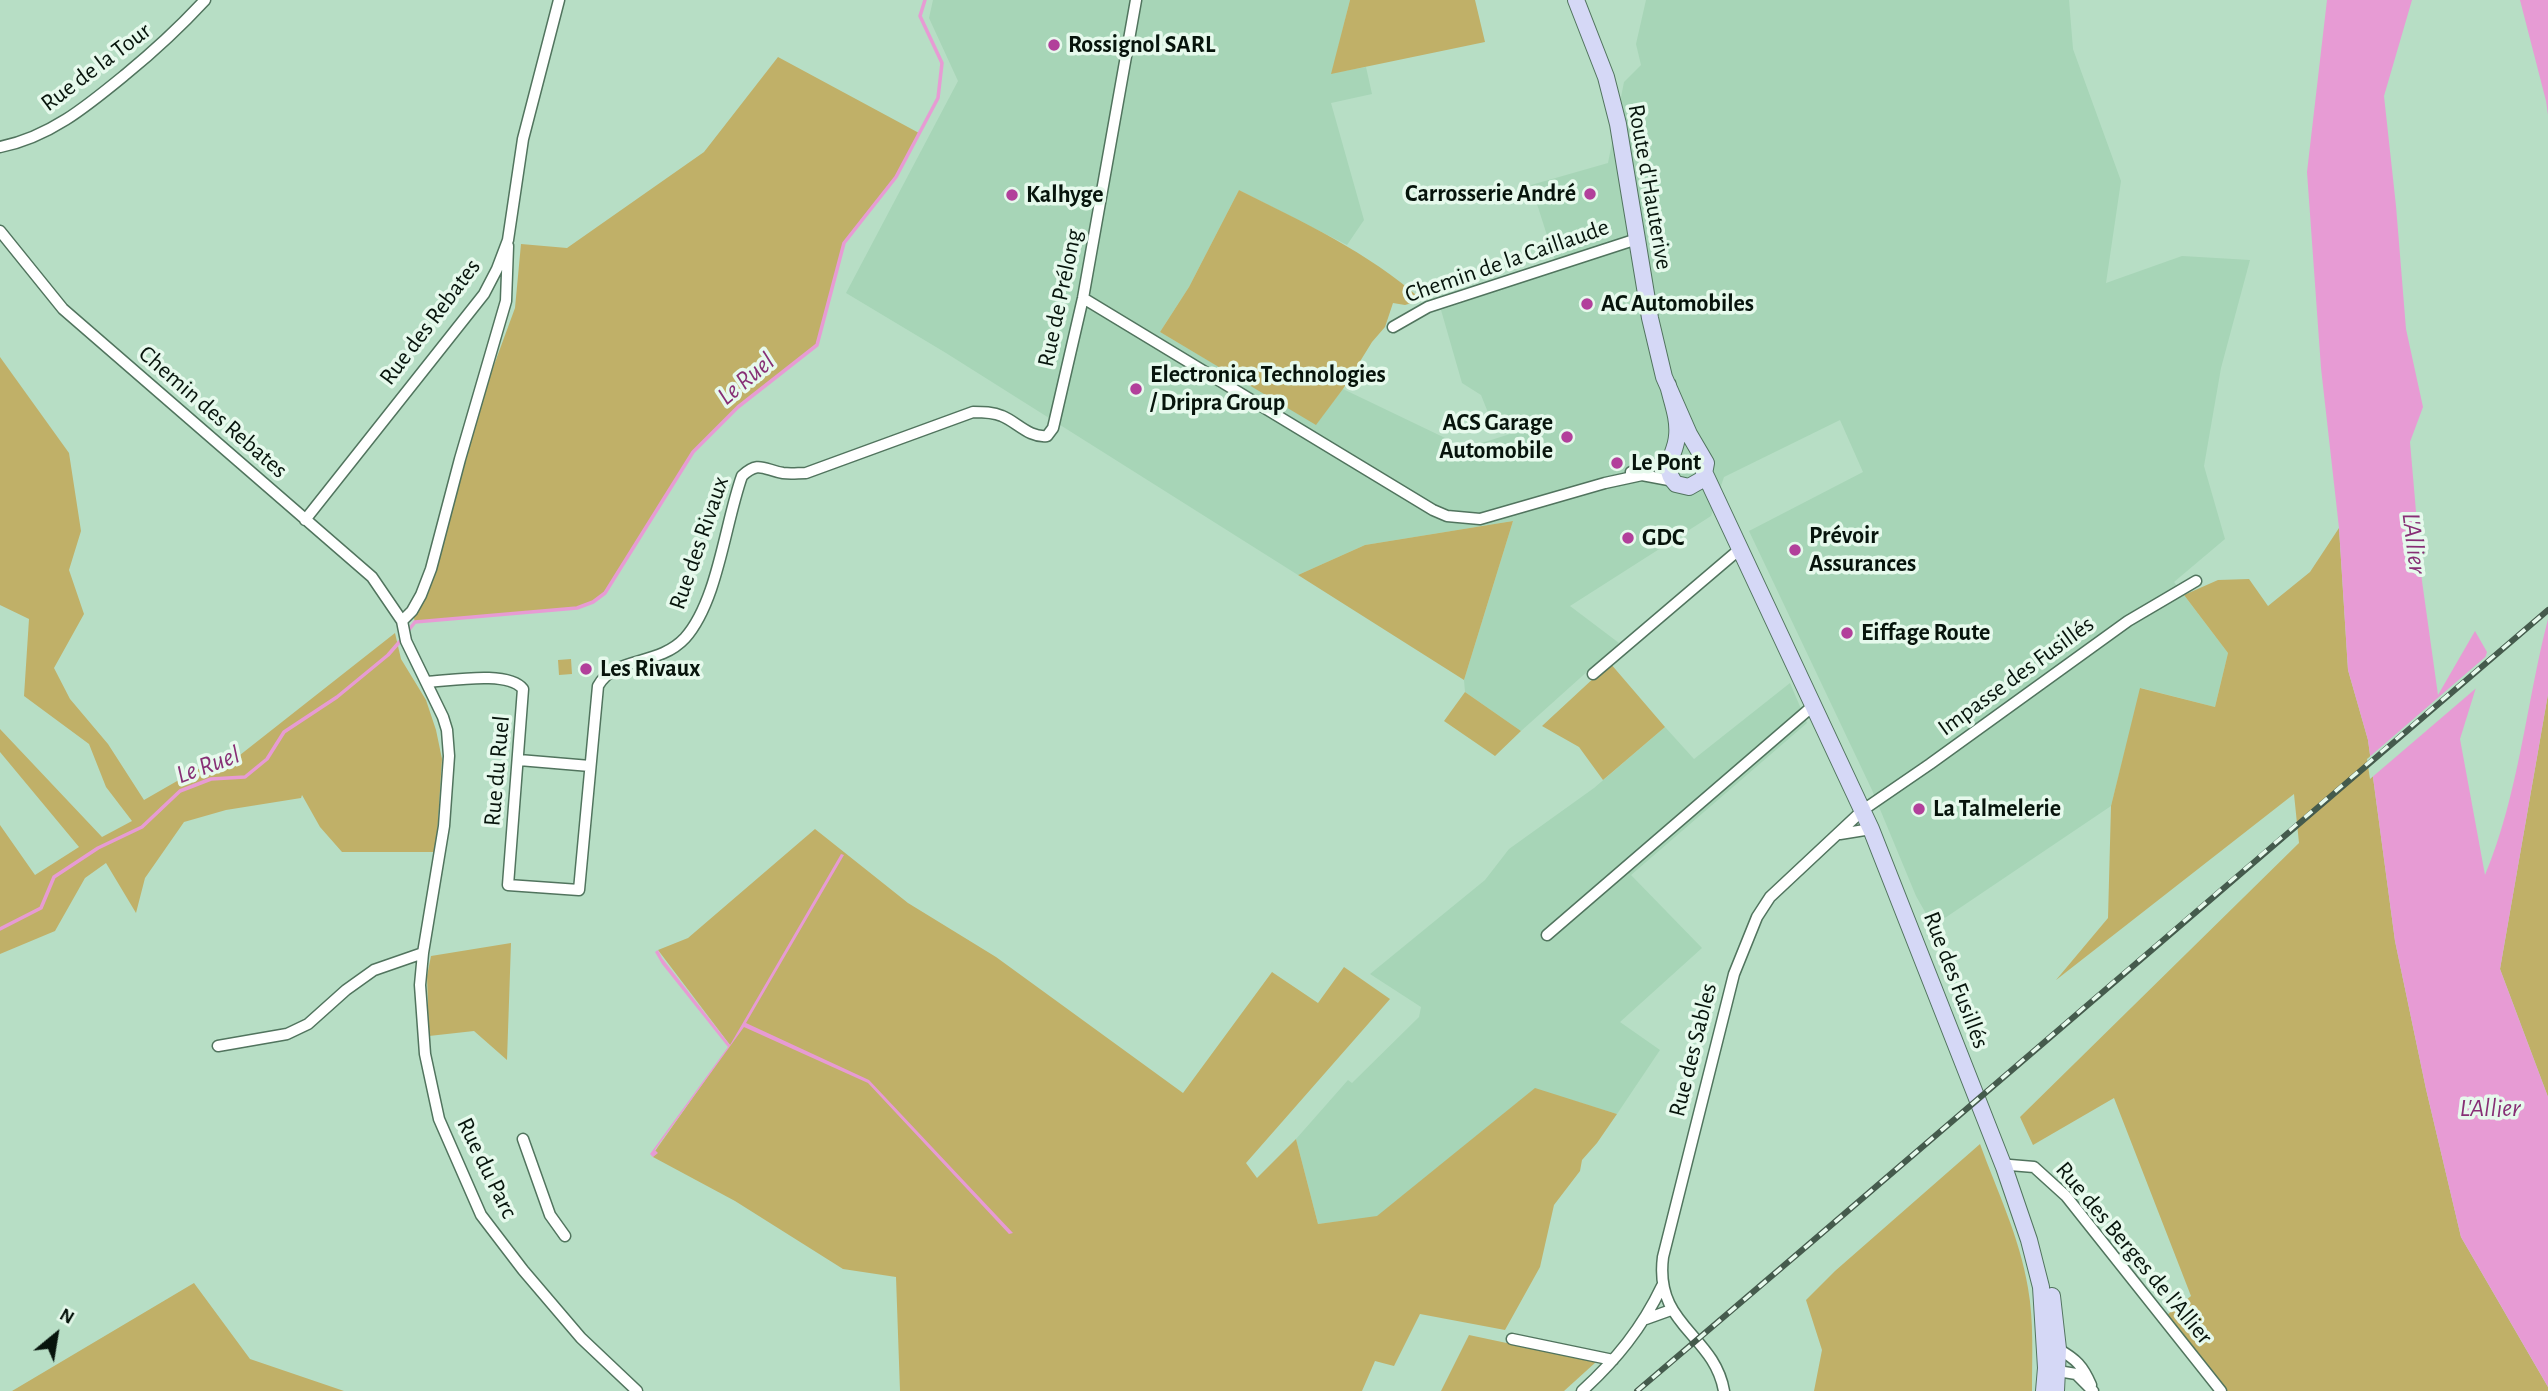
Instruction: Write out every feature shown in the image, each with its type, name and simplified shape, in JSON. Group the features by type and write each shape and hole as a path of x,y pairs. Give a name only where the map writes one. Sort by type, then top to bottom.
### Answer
{"main road":[{"name":"Route d'Hauterive","path":"1576,0 1606,77 1619,133 1654,336 1676,414 1678,437 1671,458"},
{"name":"Route d'Hauterive","path":"1668,385 1700,454"},
{"path":"1682,484 1699,483 1705,474 1706,463 1700,454 1689,449 1683,449 1671,458 1668,472 1682,484 1703,497 1738,542"},
{"path":"1705,474 1863,810"},
{"name":"Rue des Fusillés","path":"1863,810 2004,1167 2029,1240 2041,1287 2052,1370"},
{"name":"Rue des Fusillés","path":"2004,1167 2036,1238 2050,1287 2055,1350 2052,1370 2044,1391"},
{"path":"2052,1370 2056,1391"}],"street":[{"name":"Rue de la Tour","path":"0,147 54,128 86,108 173,35 205,0"},
{"name":"Rue des Rebates","path":"305,520 484,294 497,269 508,240 523,139 559,0"},
{"name":"Rue de Prélong","path":"1047,436 1053,428 1083,298 1136,0"},
{"name":"Chemin des Rebates","path":"0,231 63,309 372,577 402,621 406,641 443,717 449,755 444,826 423,953"},
{"name":"Chemin de la Caillaude","path":"1393,327 1428,307 1637,239"},
{"path":"402,621 412,611 421,595 431,569 506,301 508,240"},
{"path":"1083,298 1447,516 1480,519 1642,475 1682,484"},
{"name":"Rue des Rivaux","path":"579,890 598,686 602,679 616,668 653,659 673,649 690,631 710,590 741,479 750,468 757,466 781,473 806,473 973,412 1002,416 1037,437 1047,436"},
{"path":"1605,483 1671,458"},
{"path":"1593,674 1738,542"},
{"name":"Impasse des Fusillés","path":"1863,810 1930,765 2128,621 2196,581"},
{"name":"Rue du Ruel","path":"426,682 499,678 518,683 523,689 508,885 579,890"},
{"path":"1547,934 1814,705"},
{"path":"519,760 590,766"},
{"name":"Rue des Sables","path":"1724,1391 1720,1372 1713,1360 1671,1310 1662,1286 1663,1257 1734,974 1747,939 1770,897 1863,810"},
{"path":"1840,834 1871,829"},
{"path":"218,1045 287,1034 308,1024 346,990 374,970 423,953"},
{"name":"Rue du Parc","path":"423,953 420,985 425,1054 439,1119 481,1215 523,1270 581,1338 637,1391"},
{"path":"523,1139 550,1215 565,1236"},
{"name":"Rue des Berges de l'Allier","path":"2004,1167 2034,1167 2066,1196 2221,1391"},
{"path":"1582,1391 1613,1360 1646,1319 1662,1286"},
{"path":"2041,1287 2055,1350 2084,1368 2093,1391"},
{"path":"1646,1319 1671,1310"},
{"path":"1512,1339 1613,1360"},
{"path":"2052,1370 2076,1374 2093,1391"}],"shaded area":[{"path":"933,0 1350,0 1332,73 1366,67 1372,94 1331,103 1364,220 1347,245 1239,190 1189,287 1160,332 1316,424 1343,389 1466,448 1532,427 1489,415 1481,395 1462,383 1441,310 1558,270 1531,185 1608,163 1624,82 1641,65 1636,44 1646,0 2069,0 2073,49 2121,181 2106,283 2182,256 2250,260 2221,368 2204,466 2225,539 2174,582 2228,653 2215,707 2141,688 2111,806 1933,926 1916,896 1872,790 1749,531 1863,472 1840,420 1724,477 1711,516 1570,606 1619,643 1521,731 1465,692 1464,680 1513,521 1365,545 1298,575 846,293 958,81 929,18"},
{"path":"1350,0 1475,0 1485,42 1331,74"},
{"path":"778,57 919,133 896,177 844,243 817,345 738,407 693,452 605,593 593,602 577,608 415,622 412,611 476,414 515,308 521,244 567,248 704,152"},
{"path":"1239,190 1311,226 1357,253 1380,267 1422,300 1405,305 1393,303 1385,327 1316,425 1160,332 1189,287"},
{"path":"0,357 69,453 81,531 69,570 84,614 54,668 70,699 108,744 144,800 198,769 226,766 395,633 401,659 426,700 442,759 436,852 342,852 320,827 302,795 301,798 226,810 184,822 145,878 136,913 106,863 85,878 55,931 0,954 0,825 35,875 79,847 0,752 0,729 102,837 132,821 106,787 89,744 24,696 29,619 0,605"},
{"path":"1513,521 1464,680 1298,575 1365,545"},
{"path":"2339,528 2348,670 2368,740 2395,941 2461,1237 2548,1391 2223,1391 2167,1315 2191,1296 2114,1098 2033,1145 2020,1117 2299,843 2294,794 2056,980 2108,918 2111,806 2140,688 2215,707 2228,653 2184,595 2218,580 2249,579 2268,606 2310,572"},
{"path":"571,659 572,674 559,675 558,660"},
{"path":"1610,663 1665,727 1603,780 1579,747 1542,726"},
{"path":"1790,683 1807,723 1631,875 1702,948 1620,1022 1660,1050 1617,1114 1535,1089 1377,1217 1318,1224 1296,1139 1348,1080 1352,1083 1419,1017 1421,1007 1370,974 1485,880 1509,849 1594,788 1665,727 1694,759"},
{"path":"1465,692 1521,731 1495,756 1444,721"},
{"path":"2548,694 2548,1097 2500,969"},
{"path":"815,829 908,903 996,957 1183,1093 1272,972 1318,1003 1344,967 1390,999 1246,1163 1257,1178 1296,1139 1318,1224 1377,1216 1535,1088 1617,1114 1582,1160 1580,1171 1554,1205 1540,1267 1505,1330 1420,1314 1394,1366 1375,1361 1362,1391 900,1391 896,1277 843,1269 735,1201 653,1157 730,1045 658,950 688,938"},
{"path":"511,943 507,1060 474,1031 429,1036 427,976 431,956"},
{"path":"1980,1144 2014,1233 2028,1288 2032,1391 1814,1391 1822,1350 1806,1300 1835,1271"},
{"path":"194,1283 250,1359 344,1391 12,1391"},
{"path":"1469,1335 1596,1362 1564,1391 1441,1391"}],"water":[{"name":"L'Allier","path":"2327,0 2412,0 2384,96 2406,329 2423,407 2410,442 2422,581 2438,695 2475,631 2487,652 2460,739 2485,875 2497,844 2514,781 2548,619 2548,694 2500,969 2548,1097 2548,1387 2461,1237 2395,941 2368,740 2348,670 2339,528 2321,368 2307,172"},
{"path":"2520,0 2548,0 2548,115 2546,101"},
{"path":"841,854 844,855 746,1023 869,1080 1013,1233 1009,1234 868,1083 744,1027 655,1150 658,1153 653,1157 650,1154 728,1047 655,952 658,950 730,1045"}],"pier":[{"path":"2491,652 2481,684 2370,779 2367,759"}],"waterway":[{"name":"Le Ruel","path":"408,631 415,622 577,608 593,602 605,593 693,452 738,407 817,345 844,243 896,177 938,98 942,63 920,16 925,0"},
{"name":"Le Ruel","path":"0,929 41,908 54,877 98,848 142,827 180,791 211,779 245,777 267,759 284,732 337,697 388,655 402,639"}],"railway":[{"path":"1637,1391 2548,610"}],"place":[{"name":"Rossignol SARL","path":"1054,45"},
{"name":"Carrosserie André","path":"1590,194"},
{"name":"Kalhyge","path":"1012,195"},
{"name":"AC Automobiles","path":"1587,304"},
{"name":"Electronica Technologies / Dripra Group","path":"1136,389"},
{"name":"ACS Garage Automobile","path":"1567,437"},
{"name":"Le Pont","path":"1617,463"},
{"name":"GDC","path":"1628,538"},
{"name":"Prévoir Assurances","path":"1795,550"},
{"name":"Eiffage Route","path":"1847,633"},
{"name":"Les Rivaux","path":"586,669"},
{"name":"La Talmelerie","path":"1919,809"}]}
